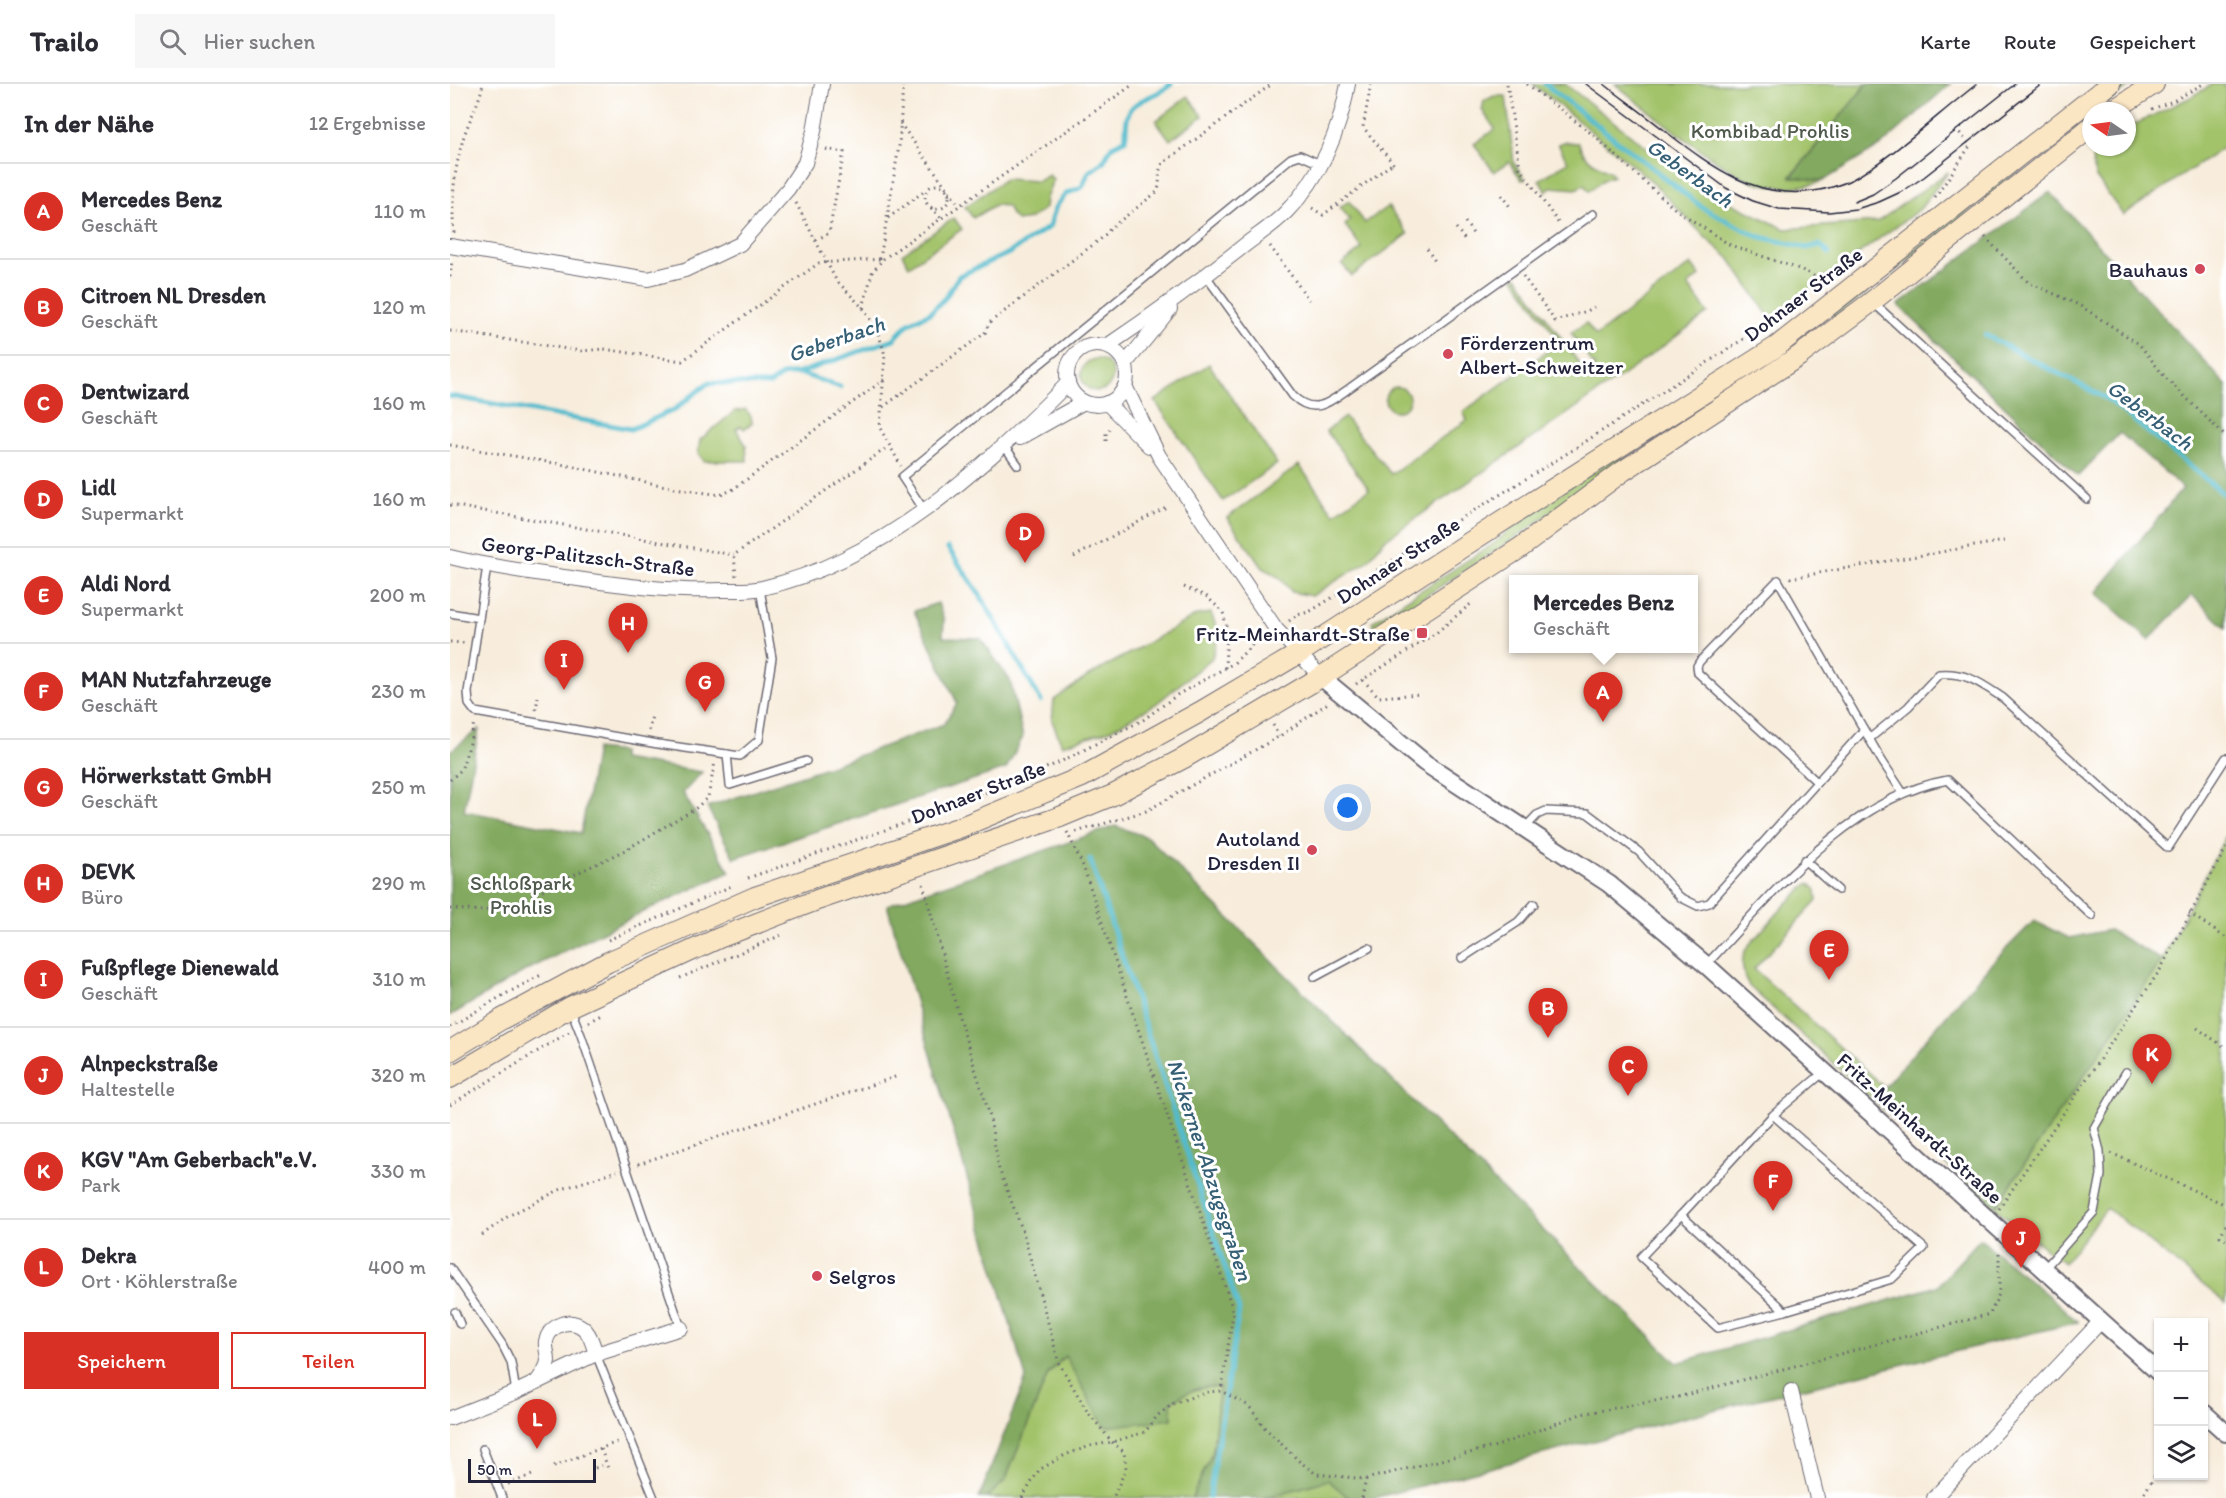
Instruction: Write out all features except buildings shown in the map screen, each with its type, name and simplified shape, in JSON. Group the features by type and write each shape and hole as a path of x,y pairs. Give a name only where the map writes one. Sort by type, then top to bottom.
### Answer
{"main road":[{"name":"Dohnaer Straße","path":"450,1051 502,1018 608,962 755,897 961,826 1082,777 1200,712 1298,654 1776,347 2110,84"},
{"path":"2126,102 2154,84"},
{"path":"450,1078 570,1007 719,938 818,900 1064,826 1113,795 1184,758 1321,677 1520,548 1623,471 1799,356 1870,303 2082,134"}],"street":[{"path":"452,246 648,279 685,270 740,244 788,189 805,163 822,84"},
{"path":"1107,346 1181,296 1287,211 1330,147 1341,120 1348,84"},
{"path":"1125,364 1181,296"},
{"path":"1107,346 1121,356 1125,364 1127,375 1125,386 1120,394 1107,403 1084,402 1075,395 1068,383 1068,367 1076,353 1084,347 1107,346"},
{"name":"Georg-Palitzsch-Straße","path":"450,557 487,566 684,592 760,589 818,571 856,553 924,510 1005,447 1068,383"},
{"path":"1125,386 1159,456 1276,629 1298,654"},
{"name":"Georg-Palitzsch-Straße","path":"1005,447 1084,402"},
{"path":"1107,403 1159,456"},
{"name":"Fritz-Meinhardt-Straße","path":"1298,654 1340,694 1425,764 1609,884 1706,965 2154,1368"},
{"path":"1934,1498 2101,1321"},
{"path":"537,1382 548,1362 546,1342 551,1331 561,1324 570,1323 582,1326 591,1338 596,1354"},
{"path":"450,1418 516,1392 596,1354 681,1328"},
{"path":"1791,1391 1817,1498"},
{"path":"2208,1417 2226,1433"}],"lane":[{"path":"924,510 902,477 1291,158 1300,155 1320,164"},
{"path":"1206,276 1293,396 1305,405 1320,407 1593,214"},
{"path":"1870,303 1877,306 2087,499"},
{"path":"1005,447 1018,465"},
{"path":"487,566 468,692 469,704 475,712 740,756 759,740 772,658 760,589"},
{"path":"1817,783 1698,673 1697,666 1700,661 1778,580 1903,794"},
{"path":"450,613 479,618"},
{"path":"1869,739 1908,707 1939,674 1955,673 1973,678 2003,698 2168,848 2226,758"},
{"path":"1524,829 1537,815 1546,811 1587,813 1639,852 1680,897 1698,906 1709,903 1864,730"},
{"path":"727,754 730,785 807,761"},
{"path":"1706,965 1804,860 1865,814 1903,794 1948,780 2092,916"},
{"path":"1804,860 1838,890"},
{"path":"1462,958 1518,922 1534,904"},
{"path":"1315,977 1369,948"},
{"path":"570,1007 681,1328"},
{"path":"1773,1115 1924,1248 1892,1278 1785,1311 1718,1328 1641,1257 1773,1115 1824,1072"},
{"path":"2045,1268 2094,1212 2101,1175 2100,1151 2094,1128 2126,1072"},
{"path":"1681,1215 1785,1311"},
{"path":"450,1268 502,1344 511,1362 516,1392"},
{"path":"455,1312 460,1324"},
{"path":"596,1354 654,1498"},
{"path":"483,1449 502,1498"}],"path":[{"path":"452,246 454,177 465,135 480,100 483,84"},
{"path":"881,259 899,146 903,84"},
{"path":"863,308 872,273 881,259 1134,84"},
{"path":"883,407 985,333 989,323 1102,238 1112,227 1157,192 1158,170 1163,163 1272,84"},
{"path":"1312,208 1323,215 1394,165 1363,127 1371,84"},
{"path":"1507,84 1517,161 1565,233"},
{"path":"1527,84 1592,134 1675,209 1730,244 1802,270 1829,284 1819,291"},
{"path":"2145,113 2203,84"},
{"path":"899,122 959,205"},
{"path":"1931,205 1970,146 1959,132"},
{"path":"810,147 844,152 829,233 816,240"},
{"path":"887,219 940,179"},
{"path":"930,207 939,209 944,207 949,197 947,190 940,185 928,188 924,198 930,207 941,219"},
{"path":"788,189 836,280 863,308 878,332 885,355 880,428 901,467 902,477"},
{"path":"1501,195 1510,208"},
{"path":"1465,222 1474,235"},
{"path":"1456,228 1466,241"},
{"path":"1977,243 1985,237 2028,282 2079,305 2139,344 2164,377 2226,437"},
{"path":"1269,246 1310,300"},
{"path":"1427,249 1435,261"},
{"path":"450,331 581,351 604,349 682,361 819,263 881,259"},
{"path":"1517,268 1555,321 1587,312 1594,307"},
{"path":"744,880 956,805 1058,763 1143,720 1177,695 1234,663 1254,643 1297,615 1309,612 1571,451 1809,297"},
{"path":"450,446 565,465 720,495 732,490 885,379"},
{"path":"1106,441 1106,433 1115,423"},
{"path":"450,505 734,555 889,446"},
{"path":"1074,557 1168,506"},
{"path":"1778,580 2004,541"},
{"path":"734,555 738,590"},
{"path":"1184,587 1206,596 1223,612 1227,630 1226,668"},
{"path":"1064,826 1146,810 1280,736 1340,694 1436,633 1481,595"},
{"path":"1363,680 1379,697 1421,694"},
{"path":"450,780 461,770 470,743 475,712"},
{"path":"647,742 652,715"},
{"path":"450,909 484,911 522,900 647,837 696,808 708,797 716,752"},
{"path":"1058,837 1064,826"},
{"path":"1064,826 1087,877 1231,1304 1233,1315 1221,1390"},
{"path":"1022,1498 1039,1470 1065,1455 1145,1432 1158,1415 1173,1404 1206,1392 1221,1390 1249,1406 1264,1427 1316,1474 1366,1479 1497,1446 1581,1414 1678,1397 1990,1314 1999,1294 2000,1256 1992,1223 2160,970 2226,848"},
{"path":"933,880 922,884 964,1034 989,1113 999,1169 1023,1232 1059,1363 1086,1412 1112,1442 1124,1452 1126,1468 1113,1498"},
{"path":"608,940 734,885"},
{"path":"2189,913 2226,938"},
{"path":"680,978 790,932"},
{"path":"450,1027 549,971"},
{"path":"450,1105 536,1050 607,1011"},
{"path":"2197,1028 2226,1048"},
{"path":"2103,1056 2107,1059"},
{"path":"482,1235 510,1215 559,1190 898,1076"},
{"path":"2100,1151 2106,1151 2226,1205"},
{"path":"2226,1225 2220,1236 2226,1240"},
{"path":"554,1466 629,1437"},
{"path":"601,1449 609,1472"},
{"path":"595,1468 606,1464"},
{"path":"498,1488 535,1474"},
{"path":"2141,1498 2154,1477"},
{"path":"1362,1498 1366,1479"}],"green space":[{"path":"1533,84 1565,84 1698,187 1785,229 1877,222 1948,172 1920,209 1770,318 1729,258 1706,238 1649,179"},
{"name":"Kombibad Prohlis","path":"1615,84 1867,84 1791,176 1823,181 1806,186 1781,187 1750,181 1736,174 1692,144"},
{"path":"1867,84 1950,84 1882,145 1823,181 1791,177"},
{"path":"2122,84 2133,84 2108,102 2099,102"},
{"path":"2213,84 2226,84 2226,146 2123,215 2095,176 2092,158 2095,156 2136,156 2136,124"},
{"path":"1188,96 1203,116 1170,140 1156,121"},
{"path":"1494,96 1506,96 1514,163 1525,179 1522,180 1509,162 1494,172 1474,144 1495,129 1482,110 1484,101"},
{"path":"2082,116 2082,121 1833,319 1831,315"},
{"path":"1579,143 1587,157 1611,172 1613,176 1589,191 1584,185 1576,189 1551,187 1546,192 1539,180 1568,162 1558,144"},
{"path":"1049,175 1053,180 1045,208 1030,219 1017,221 1007,206 995,205 973,218 965,207 1005,179 1038,181"},
{"path":"2050,192 2226,385 2226,628 2192,595 2149,640 2096,593 2183,488 2120,433 2078,476 1898,305"},
{"path":"1349,201 1365,223 1388,206 1408,234 1352,276 1342,264 1362,248 1345,225 1350,220 1340,207"},
{"path":"954,218 962,229 909,266 902,254"},
{"path":"1691,264 1700,276 1688,285 1708,313 1632,369 1383,541 1368,561 1312,596 1292,592 1280,578 1263,568 1227,518 1299,465 1334,514 1369,489 1326,431 1345,417 1391,474 1467,420 1463,412 1560,342 1514,278 1517,276 1586,373 1595,367 1571,333 1586,323 1596,336"},
{"path":"1097,359 1108,364 1113,375 1108,386 1097,391 1086,386 1081,375 1086,364"},
{"path":"1209,364 1277,464 1223,501 1155,401"},
{"path":"1740,378 1742,382 1616,463 1529,529 1376,628 1372,622 1493,544 1529,513"},
{"path":"1397,387 1405,391 1409,399 1405,407 1397,411 1389,407 1385,399 1389,391"},
{"path":"745,409 751,416 752,423 744,429 741,426 736,429 746,445 747,461 704,461 698,453 700,440 736,410"},
{"path":"938,603 944,620 943,637 980,638 1010,680 1023,737 1006,769 734,858 707,807 830,766 944,724 957,703 914,611"},
{"path":"1211,613 1219,633 1212,658 1156,704 1110,730 1062,745 1052,721 1054,700 1087,677 1197,615"},
{"name":"Schloßpark Prohlis","path":"479,729 464,811 581,833 596,749 622,752 622,759 702,772 683,793 730,872 651,908 523,972 450,1016 450,751"},
{"path":"1115,826 1147,837 1677,1363 1937,1286 1980,1239 2078,1322 1718,1409 1374,1498 1349,1498 1328,1480 1264,1498 1192,1498 1213,1451 1219,1387 1194,1390 1171,1402 1172,1419 1105,1427 1065,1356 1048,1374 1005,1481 986,1498 979,1498 1026,1378 887,905"},
{"path":"2226,835 2226,1303 2107,1208 2064,1263 1995,1208 2162,960"},
{"path":"1809,883 1816,890 1817,901 1754,969 1884,1087 1873,1100 1749,986 1742,966 1743,956 1748,946 1787,903"},
{"path":"2034,921 2069,938 2109,930 2162,960 1995,1208 1873,1100 1989,966"},
{"path":"1065,1356 1141,1422 1171,1419 1170,1402 1194,1390 1219,1387 1213,1451 1192,1498 986,1498 1005,1481 1048,1374"},
{"path":"1328,1480 1349,1498 1264,1498"}],"waterway":[{"name":"Geberbach","path":"450,396 631,429 674,410 708,383 770,384 782,375 799,373 894,339 909,323 930,313 945,298 959,276 1009,253 1049,227 1056,206 1066,194 1082,187 1089,172 1103,162 1112,146 1125,140 1127,118 1131,109 1171,84"},
{"name":"Geberbach","path":"1545,84 1703,208 1757,236 1807,248 1820,245 1829,253"},
{"name":"Geberbach","path":"1985,335 2109,400 2226,496"},
{"path":"799,373 840,387"},
{"path":"948,548 980,595 1041,701"},
{"name":"Nickerner Abzugsgraben","path":"1090,859 1239,1310 1209,1498"}],"tram line":[{"path":"1586,84 1726,188 1753,201 1779,209 1829,212 1856,209 1903,191 2042,84"},
{"path":"1604,84 1719,169 1754,186 1773,191 1793,192 1824,189 1853,179 1900,146 1977,84"},
{"path":"1854,202 1873,194 1896,178 2015,84"}],"place":[{"name":"Bauhaus","path":"2200,269"},
{"name":"Förderzentrum Albert-Schweitzer","path":"1448,354"},
{"name":"Lidl","path":"1025,563"},
{"name":"Fritz-Meinhardt-Straße","path":"1422,633"},
{"name":"DEVK","path":"628,653"},
{"name":"Fußpflege Dienewald","path":"564,690"},
{"name":"Hörwerkstatt GmbH","path":"705,712"},
{"name":"Mercedes Benz","path":"1603,722"},
{"name":"Autoland Dresden II","path":"1312,850"},
{"name":"Aldi Nord","path":"1829,980"},
{"name":"Citroen NL Dresden","path":"1548,1038"},
{"name":"KGV \"Am Geberbach\"e.V.","path":"2152,1084"},
{"name":"Dentwizard","path":"1628,1096"},
{"name":"MAN Nutzfahrzeuge","path":"1773,1211"},
{"name":"Alnpeckstraße","path":"2021,1268"},
{"name":"Selgros","path":"817,1276"},
{"name":"Dekra","path":"537,1449"}]}
